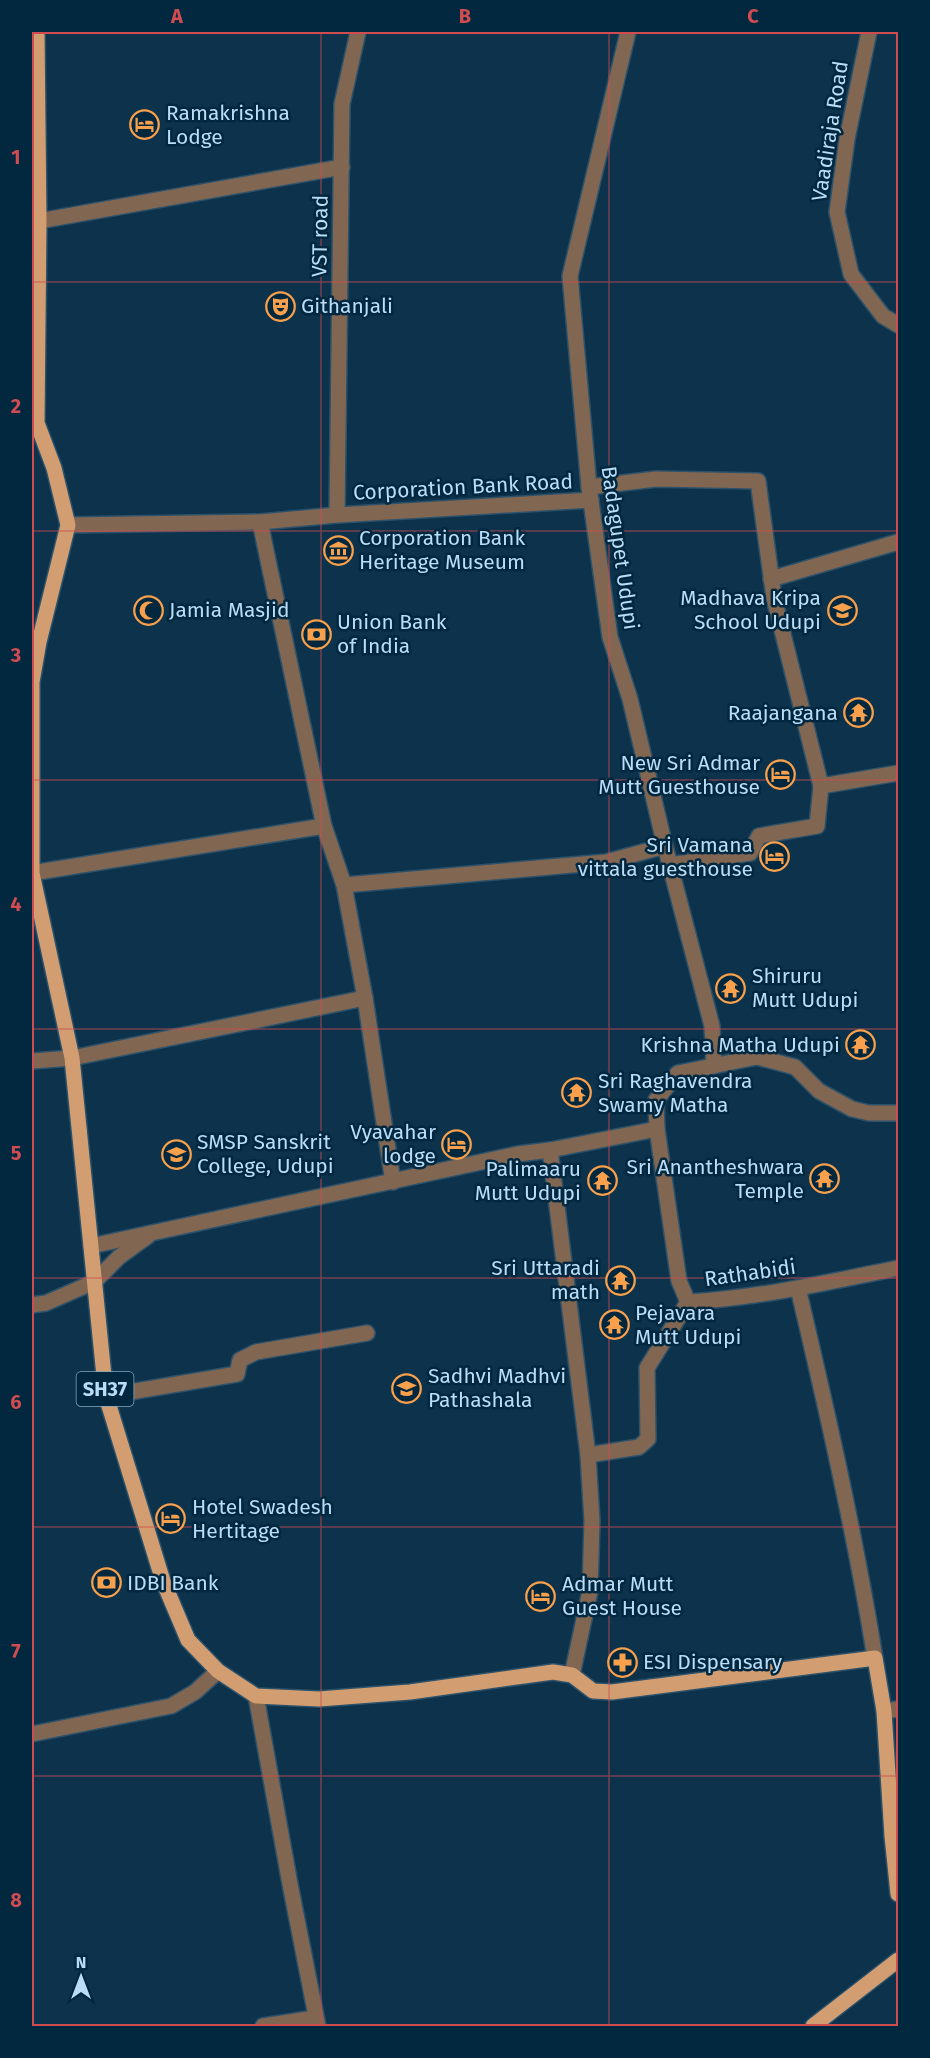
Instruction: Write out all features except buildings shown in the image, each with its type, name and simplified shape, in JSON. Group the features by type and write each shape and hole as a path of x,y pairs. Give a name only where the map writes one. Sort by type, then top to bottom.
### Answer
{"main road":[{"path":"37,32 39,221"},
{"name":"SH37","path":"39,221 34,424 54,468 69,525 39,642 32,682 32,873 72,1058 106,1396 164,1581 188,1640 218,1671 256,1696"},
{"path":"256,1696 319,1698 410,1692 554,1672 572,1675 594,1691 612,1692 875,1658 891,1710 892,1836 898,1893"},
{"path":"813,2026 898,1960"}],"street":[{"name":"VST road","path":"337,515 342,104 358,32"},
{"name":"Badagupet Udupi","path":"628,32 570,276 590,494 610,637 630,699 670,866 712,1026 714,1066"},
{"name":"Vaadiraja Road","path":"868,32 847,139 837,212 851,274 883,316 898,325"},
{"path":"39,221 342,167"},
{"name":"Corporation Bank Road","path":"69,525 260,522 590,494 656,479 758,481 771,579"},
{"path":"260,522 324,826 344,885 365,998 393,1182"},
{"path":"670,866 750,853 759,836 817,826 821,786 771,579 898,542"},
{"path":"821,786 898,773"},
{"path":"32,873 324,826"},
{"path":"344,885 606,862 665,846"},
{"path":"32,1061 72,1058 365,998"},
{"name":"Rathabidi","path":"898,1113 869,1113 852,1109 819,1091 795,1067 757,1058 678,1073 656,1100 657,1129 679,1281 688,1302 726,1300 898,1268"},
{"path":"92,1246 518,1154 657,1129"},
{"path":"550,1150 588,1455 592,1521 590,1591 572,1675"},
{"path":"32,1305 46,1303 94,1281 119,1257 152,1233"},
{"path":"798,1288 832,1432 866,1601 875,1658"},
{"path":"588,1455 639,1447 648,1439 646,1368 688,1302"},
{"path":"106,1396 237,1374 240,1360 256,1352 367,1333"},
{"path":"32,1734 171,1706 195,1692 218,1671"},
{"path":"256,1696 317,2022 264,2026"}],"place":[{"name":"Ramakrishna Lodge","path":"145,125"},
{"name":"Githanjali","path":"280,306"},
{"name":"Corporation Bank Heritage Museum","path":"338,550"},
{"name":"Jamia Masjid","path":"148,610"},
{"name":"Madhava Kripa School Udupi","path":"842,610"},
{"name":"Union Bank of India","path":"316,634"},
{"name":"Raajangana","path":"859,713"},
{"name":"New Sri Admar Mutt Guesthouse","path":"781,775"},
{"name":"Sri Vamana vittala guesthouse","path":"774,857"},
{"name":"Shiruru Mutt Udupi","path":"731,988"},
{"name":"Krishna Matha Udupi","path":"861,1045"},
{"name":"Sri Raghavendra Swamy Matha","path":"577,1093"},
{"name":"Vyavahar lodge","path":"457,1144"},
{"name":"SMSP Sanskrit College, Udupi","path":"176,1154"},
{"name":"Sri Anantheshwara Temple","path":"825,1179"},
{"name":"Palimaaru Mutt Udupi","path":"602,1181"},
{"name":"Sri Uttaradi math","path":"621,1280"},
{"name":"Pejavara Mutt Udupi","path":"614,1325"},
{"name":"Sadhvi Madhvi Pathashala","path":"407,1388"},
{"name":"Hotel Swadesh Hertitage","path":"171,1519"},
{"name":"IDBI Bank","path":"106,1583"},
{"name":"Admar Mutt Guest House","path":"541,1596"},
{"name":"ESI Dispensary","path":"622,1662"}]}
